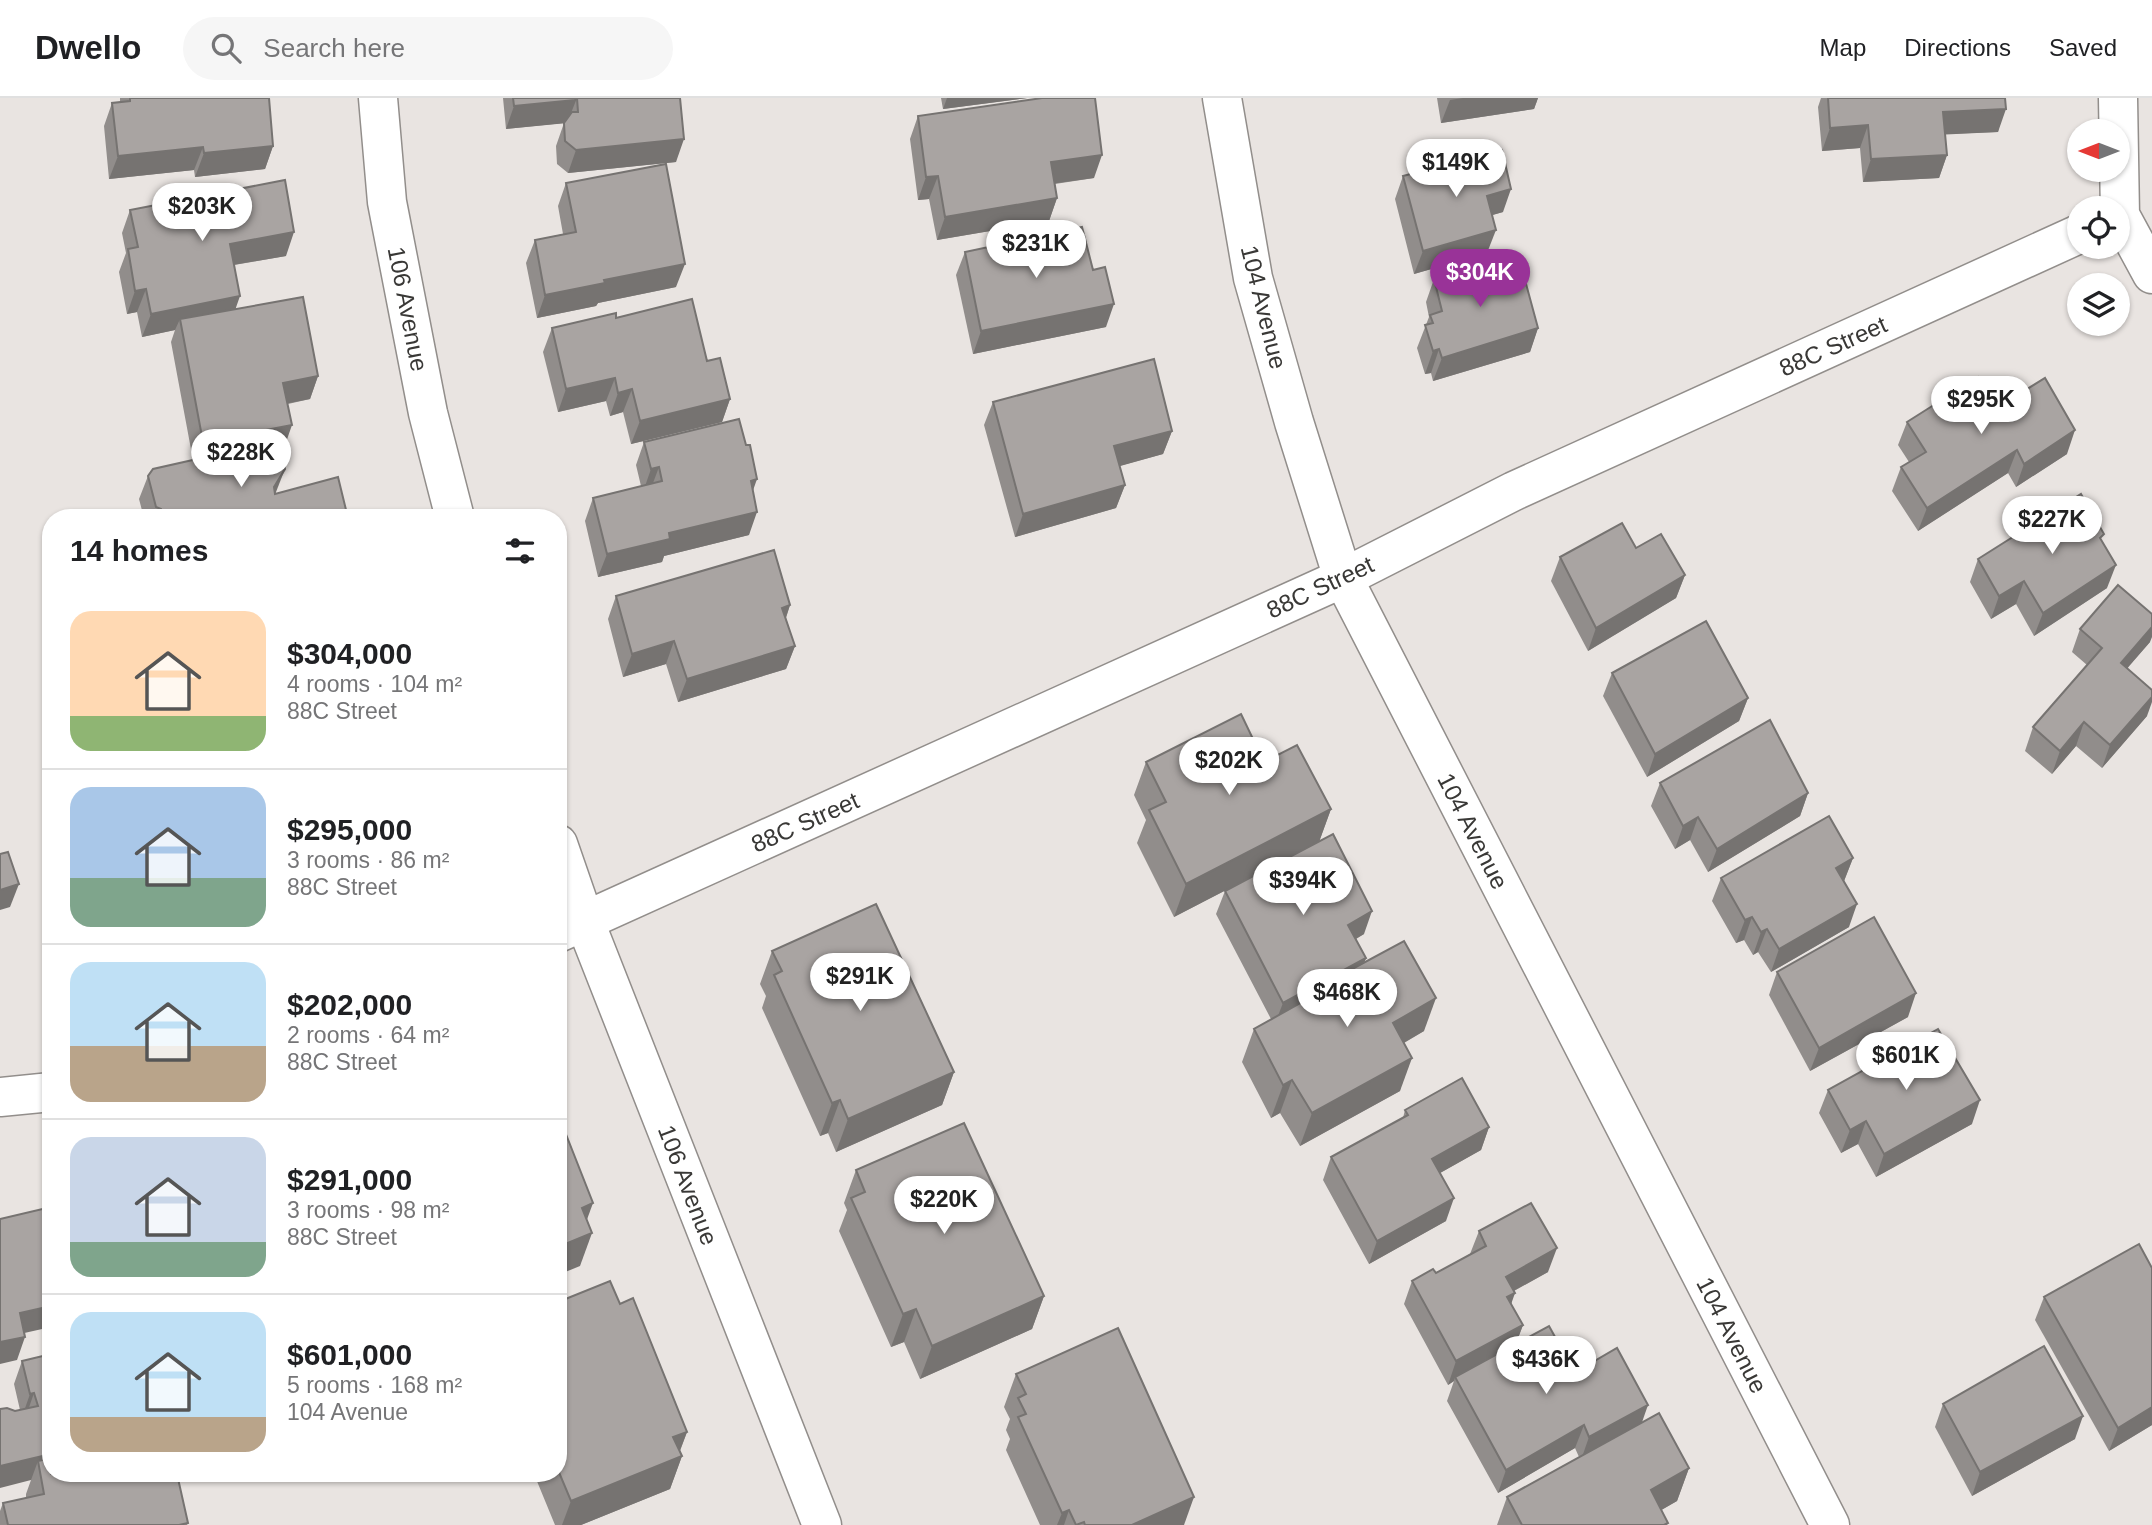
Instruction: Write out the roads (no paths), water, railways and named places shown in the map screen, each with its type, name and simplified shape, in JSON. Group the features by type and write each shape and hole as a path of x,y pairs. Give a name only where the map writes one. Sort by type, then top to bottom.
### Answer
{"street":[{"name":"106 Avenue","path":"378,98 387,202 428,413 452,509"},
{"name":"104 Avenue","path":"1222,98 1253,278 1294,422 1343,578 1830,1525"},
{"path":"2119,98 2119,196"},
{"path":"2130,235 2152,274"},
{"name":"88C Street","path":"572,928 1343,578 1514,491 2067,239"},
{"name":"106 Avenue","path":"567,898 572,928 822,1525"},
{"path":"0,1097 42,1092"}]}
